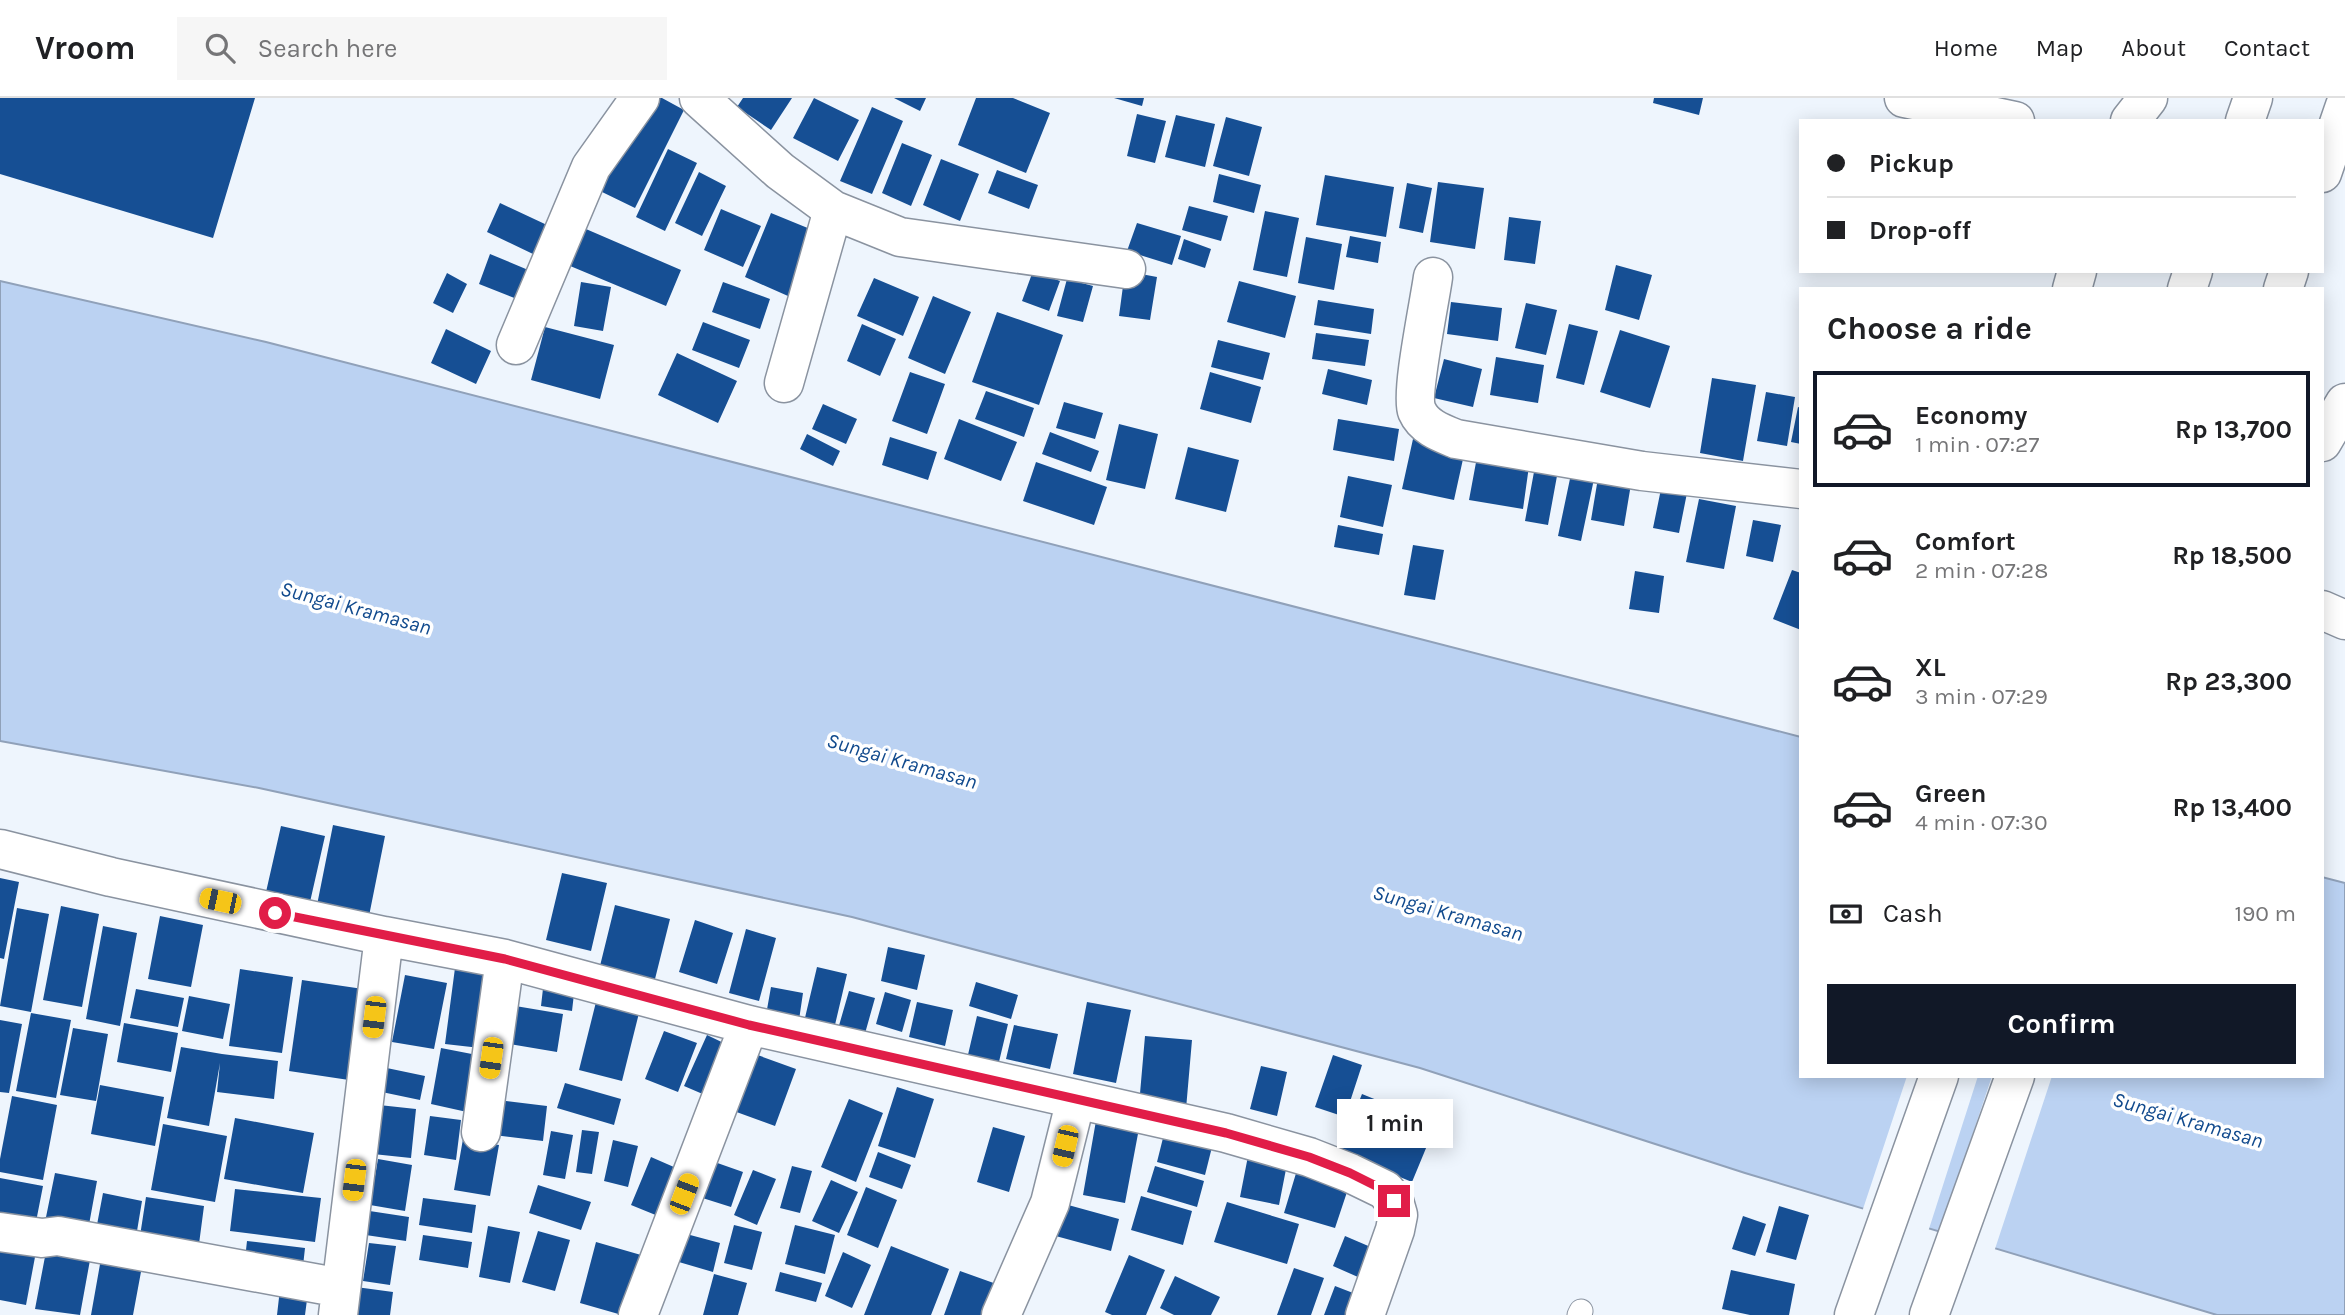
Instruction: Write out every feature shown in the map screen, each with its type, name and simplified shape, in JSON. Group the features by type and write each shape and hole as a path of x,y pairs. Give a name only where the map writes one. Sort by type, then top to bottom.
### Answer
{"main road":[{"path":"516,345 591,167 640,98"},
{"path":"699,98 780,172 833,210 900,237 1126,269"},
{"path":"1904,98 2005,119"},
{"path":"2132,119 2148,98"},
{"path":"2246,119 2253,98"},
{"path":"2324,167 2345,106"},
{"path":"784,383 833,210"},
{"path":"1433,277 1416,387 1417,411 1433,429 1456,439 1642,471 1799,489"},
{"path":"2324,439 2345,403"},
{"path":"2324,611 2345,621"},
{"path":"0,849 111,877 384,936 505,959 749,1025 1226,1133 1309,1157 1384,1190 1394,1201 1398,1215 1395,1230 1365,1315"},
{"path":"0,1232 42,1238 58,1236 340,1301 384,936"},
{"path":"481,1132 505,959"},
{"path":"638,1315 749,1025"},
{"path":"1854,1315 1938,1078"},
{"path":"1929,1315 2014,1078"},
{"path":"1001,1315 1050,1203 1076,1099"}],"water":[{"name":"Sungai Kramasan","path":"0,281 266,342 1799,736 1799,1078 2324,1078 2324,878 2345,883 2345,1315 2217,1315 1745,1173 1420,1068 852,917 259,788 0,741"}],"pier":[{"path":"1906,1078 1977,1078 1928,1232 1862,1212"},
{"path":"1991,1078 2051,1078 1994,1252 1939,1235"}],"building":[{"path":"0,98 255,98 213,238 0,174"},
{"path":"647,98 662,98 684,110 635,208 600,191"},
{"path":"743,98 792,98 771,130 737,107"},
{"path":"814,98 859,120 838,161 793,138"},
{"path":"894,98 926,98 920,111"},
{"path":"976,98 1013,98 1050,113 1026,173 958,145"},
{"path":"1114,98 1144,98 1142,106"},
{"path":"1654,98 1703,98 1699,115 1653,103"},
{"path":"872,107 903,121 872,194 840,181"},
{"path":"1137,114 1166,121 1155,163 1127,156"},
{"path":"1176,115 1215,124 1205,167 1165,157"},
{"path":"1226,117 1262,127 1249,176 1213,166"},
{"path":"902,143 932,155 911,206 882,193"},
{"path":"668,149 697,163 665,231 636,217"},
{"path":"941,159 979,174 960,221 923,205"},
{"path":"997,170 1038,185 1029,209 988,193"},
{"path":"699,172 726,186 702,236 675,223"},
{"path":"1219,174 1261,185 1254,213 1213,202"},
{"path":"1325,175 1394,187 1386,237 1316,225"},
{"path":"1438,182 1484,188 1475,249 1430,242"},
{"path":"1407,183 1432,188 1423,233 1399,228"},
{"path":"500,203 547,225 533,254 487,232"},
{"path":"1189,206 1228,216 1221,241 1182,230"},
{"path":"721,209 761,226 743,267 704,250"},
{"path":"1265,211 1299,218 1287,277 1253,270"},
{"path":"771,213 815,231 788,296 745,277"},
{"path":"1509,217 1541,221 1535,264 1504,260"},
{"path":"1137,223 1181,236 1172,265 1127,251"},
{"path":"579,226 681,270 666,306 563,263"},
{"path":"1350,236 1381,242 1378,263 1346,257"},
{"path":"1306,237 1342,244 1334,290 1298,283"},
{"path":"1184,239 1211,249 1205,268 1178,259"},
{"path":"490,254 533,272 522,301 479,284"},
{"path":"1616,265 1652,275 1639,320 1605,310"},
{"path":"1033,271 1060,281 1049,311 1022,301"},
{"path":"1125,271 1157,277 1150,320 1119,316"},
{"path":"447,273 467,284 453,313 433,303"},
{"path":"874,278 919,297 903,336 857,316"},
{"path":"1067,279 1093,286 1083,322 1057,316"},
{"path":"1239,281 1296,296 1285,338 1227,322"},
{"path":"581,282 611,287 603,331 574,326"},
{"path":"723,282 770,299 760,329 712,312"},
{"path":"933,296 971,312 945,374 908,358"},
{"path":"1318,300 1374,309 1371,334 1314,325"},
{"path":"1451,302 1502,308 1498,341 1447,334"},
{"path":"1526,303 1557,310 1546,355 1515,348"},
{"path":"997,312 1063,335 1039,405 972,382"},
{"path":"703,322 750,340 739,368 692,350"},
{"path":"862,324 896,339 880,376 847,361"},
{"path":"1569,324 1598,331 1584,385 1556,378"},
{"path":"545,327 614,345 600,399 531,380"},
{"path":"446,329 491,351 476,384 431,363"},
{"path":"1620,330 1670,346 1650,408 1600,392"},
{"path":"1316,333 1369,340 1365,366 1312,359"},
{"path":"1218,340 1270,353 1263,380 1211,367"},
{"path":"677,353 737,381 718,423 658,395"},
{"path":"1496,357 1544,365 1538,403 1490,395"},
{"path":"1444,359 1482,369 1473,407 1434,398"},
{"path":"1328,369 1372,380 1367,405 1322,394"},
{"path":"910,372 945,384 927,434 892,421"},
{"path":"1210,372 1261,387 1251,423 1200,409"},
{"path":"1712,378 1756,385 1743,461 1700,453"},
{"path":"986,391 1034,408 1024,437 975,419"},
{"path":"1766,392 1795,397 1787,446 1757,441"},
{"path":"1064,402 1103,413 1095,439 1056,428"},
{"path":"823,404 857,419 846,444 812,429"},
{"path":"1798,407 1799,444 1791,442"},
{"path":"959,419 1017,442 1001,481 944,459"},
{"path":"1338,419 1399,429 1394,461 1333,450"},
{"path":"1119,424 1158,434 1145,489 1106,480"},
{"path":"1050,432 1099,451 1091,472 1042,454"},
{"path":"807,434 840,451 833,466 800,449"},
{"path":"890,437 937,452 928,480 882,465"},
{"path":"1413,439 1465,450 1454,500 1402,489"},
{"path":"1188,447 1239,460 1226,512 1175,499"},
{"path":"1477,457 1529,466 1523,509 1469,500"},
{"path":"1536,461 1559,465 1548,525 1525,521"},
{"path":"1036,462 1107,487 1094,525 1023,501"},
{"path":"1571,474 1594,479 1581,541 1558,536"},
{"path":"1348,476 1392,485 1383,527 1340,517"},
{"path":"1598,478 1631,484 1624,526 1591,520"},
{"path":"1661,489 1687,493 1679,533 1653,528"},
{"path":"1699,499 1736,506 1724,569 1686,562"},
{"path":"1753,520 1781,525 1773,562 1746,556"},
{"path":"1338,525 1383,534 1379,555 1334,547"},
{"path":"1413,545 1444,550 1435,600 1404,595"},
{"path":"1792,570 1799,572 1799,629 1773,619"},
{"path":"1635,571 1664,576 1659,613 1629,609"},
{"path":"333,825 385,836 368,921 316,910"},
{"path":"281,826 325,836 310,902 266,892"},
{"path":"562,873 607,883 591,951 546,940"},
{"path":"0,878 19,882 4,959 0,958"},
{"path":"615,905 670,919 654,983 599,970"},
{"path":"61,906 99,914 82,1007 43,1000"},
{"path":"17,908 49,914 31,1012 0,1006"},
{"path":"160,916 203,925 191,987 148,979"},
{"path":"695,920 733,933 717,984 679,972"},
{"path":"103,926 137,933 120,1026 86,1019"},
{"path":"746,929 776,938 759,1001 729,993"},
{"path":"888,947 925,955 917,990 881,981"},
{"path":"817,967 847,974 834,1029 804,1022"},
{"path":"455,968 499,974 489,1049 445,1044"},
{"path":"240,969 293,977 282,1053 229,1046"},
{"path":"405,975 447,983 434,1049 392,1042"},
{"path":"302,980 363,989 349,1080 289,1071"},
{"path":"544,980 575,985 572,1011 541,1006"},
{"path":"976,982 1018,995 1011,1019 969,1006"},
{"path":"771,987 803,993 799,1020 766,1015"},
{"path":"136,989 184,998 178,1027 130,1018"},
{"path":"849,991 875,998 864,1037 838,1029"},
{"path":"885,992 911,1000 902,1032 876,1024"},
{"path":"189,996 230,1004 223,1039 182,1031"},
{"path":"597,998 640,1009 622,1081 579,1070"},
{"path":"917,1002 953,1010 945,1046 909,1037"},
{"path":"1087,1002 1131,1010 1116,1083 1073,1074"},
{"path":"504,1004 563,1014 557,1052 497,1042"},
{"path":"31,1013 71,1020 56,1098 16,1091"},
{"path":"977,1016 1008,1024 998,1066 967,1059"},
{"path":"0,1020 22,1024 9,1093 0,1092"},
{"path":"124,1023 178,1033 171,1072 117,1062"},
{"path":"1014,1025 1058,1034 1050,1069 1006,1059"},
{"path":"73,1028 108,1034 96,1101 60,1095"},
{"path":"664,1031 697,1043 678,1092 645,1079"},
{"path":"707,1035 734,1048 712,1098 684,1086"},
{"path":"1145,1036 1192,1040 1186,1109 1139,1105"},
{"path":"181,1047 278,1061 274,1099 217,1092 220,1063 209,1126 167,1118"},
{"path":"441,1048 477,1055 467,1112 431,1104"},
{"path":"752,1053 796,1069 775,1126 731,1110"},
{"path":"1333,1055 1362,1065 1345,1117 1315,1107"},
{"path":"1261,1066 1287,1072 1277,1116 1250,1109"},
{"path":"382,1067 425,1076 420,1100 377,1091"},
{"path":"565,1083 621,1099 614,1125 557,1108"},
{"path":"100,1085 164,1097 155,1146 91,1134"},
{"path":"897,1087 934,1099 915,1158 878,1146"},
{"path":"1362,1094 1436,1124 1412,1182 1339,1152"},
{"path":"12,1096 57,1105 43,1180 0,1172"},
{"path":"490,1099 547,1106 543,1141 486,1134"},
{"path":"849,1099 883,1113 856,1182 821,1167"},
{"path":"379,1105 416,1109 411,1158 373,1154"},
{"path":"1097,1115 1140,1123 1125,1203 1083,1195"},
{"path":"430,1116 461,1120 456,1160 424,1155"},
{"path":"235,1118 314,1133 303,1193 224,1179"},
{"path":"163,1124 227,1136 215,1202 151,1190"},
{"path":"1166,1126 1214,1139 1205,1175 1157,1162"},
{"path":"993,1127 1025,1136 1009,1192 977,1182"},
{"path":"582,1130 599,1132 592,1174 576,1172"},
{"path":"551,1131 573,1135 565,1179 543,1175"},
{"path":"463,1139 499,1145 490,1196 454,1190"},
{"path":"613,1140 638,1146 628,1187 604,1181"},
{"path":"1249,1151 1288,1159 1279,1205 1240,1197"},
{"path":"878,1152 911,1165 902,1189 869,1177"},
{"path":"651,1157 683,1171 663,1218 631,1205"},
{"path":"378,1159 412,1165 405,1211 370,1205"},
{"path":"706,1159 743,1172 731,1207 693,1195"},
{"path":"792,1166 812,1171 800,1213 780,1208"},
{"path":"1155,1166 1204,1181 1197,1207 1147,1192"},
{"path":"753,1170 776,1179 757,1225 734,1215"},
{"path":"1297,1170 1349,1186 1335,1228 1284,1213"},
{"path":"55,1173 97,1181 88,1230 45,1222"},
{"path":"0,1178 43,1186 34,1232 0,1226"},
{"path":"831,1180 858,1192 839,1233 812,1221"},
{"path":"538,1185 591,1202 581,1230 529,1213"},
{"path":"866,1187 897,1200 878,1248 847,1235"},
{"path":"235,1189 321,1198 315,1242 230,1231"},
{"path":"103,1193 142,1201 136,1237 96,1230"},
{"path":"1141,1196 1192,1211 1183,1245 1131,1230"},
{"path":"146,1197 204,1206 199,1244 140,1236"},
{"path":"423,1198 476,1205 472,1233 419,1225"},
{"path":"1227,1202 1299,1224 1287,1264 1214,1242"},
{"path":"1061,1203 1119,1219 1111,1251 1052,1235"},
{"path":"1779,1206 1809,1215 1796,1260 1766,1252"},
{"path":"363,1210 409,1217 406,1241 359,1234"},
{"path":"1743,1216 1766,1224 1755,1256 1732,1249"},
{"path":"734,1225 762,1232 752,1270 724,1263"},
{"path":"795,1225 835,1235 825,1274 785,1264"},
{"path":"488,1226 520,1232 510,1283 479,1277"},
{"path":"538,1231 570,1240 555,1291 522,1282"},
{"path":"679,1232 720,1243 713,1272 672,1260"},
{"path":"0,1234 38,1241 26,1305 0,1300"},
{"path":"423,1235 472,1242 468,1268 419,1260"},
{"path":"1345,1236 1380,1251 1367,1281 1333,1266"},
{"path":"48,1241 92,1249 80,1315 35,1309"},
{"path":"247,1241 305,1248 302,1275 244,1268"},
{"path":"596,1242 641,1255 622,1315 580,1303"},
{"path":"369,1243 396,1246 390,1285 363,1281"},
{"path":"891,1246 949,1269 931,1315 864,1315"},
{"path":"843,1252 871,1265 852,1308 825,1296"},
{"path":"102,1253 143,1261 133,1315 91,1315"},
{"path":"1129,1255 1165,1270 1146,1315 1112,1315 1105,1312"},
{"path":"1294,1268 1324,1278 1311,1315 1277,1315"},
{"path":"1731,1270 1795,1284 1789,1315 1750,1315 1722,1309"},
{"path":"960,1271 1002,1286 992,1315 944,1315"},
{"path":"780,1272 822,1283 816,1302 775,1291"},
{"path":"714,1274 747,1283 738,1315 703,1315"},
{"path":"1175,1276 1220,1297 1211,1315 1174,1315 1160,1308"},
{"path":"1335,1286 1366,1298 1359,1315 1324,1315"},
{"path":"356,1287 393,1292 390,1315 352,1315"},
{"path":"280,1289 308,1292 305,1315 277,1315"}],"route":[{"path":"275,913 505,959 749,1025 1226,1133 1309,1157 1350,1173 1384,1190 1394,1201"}]}
